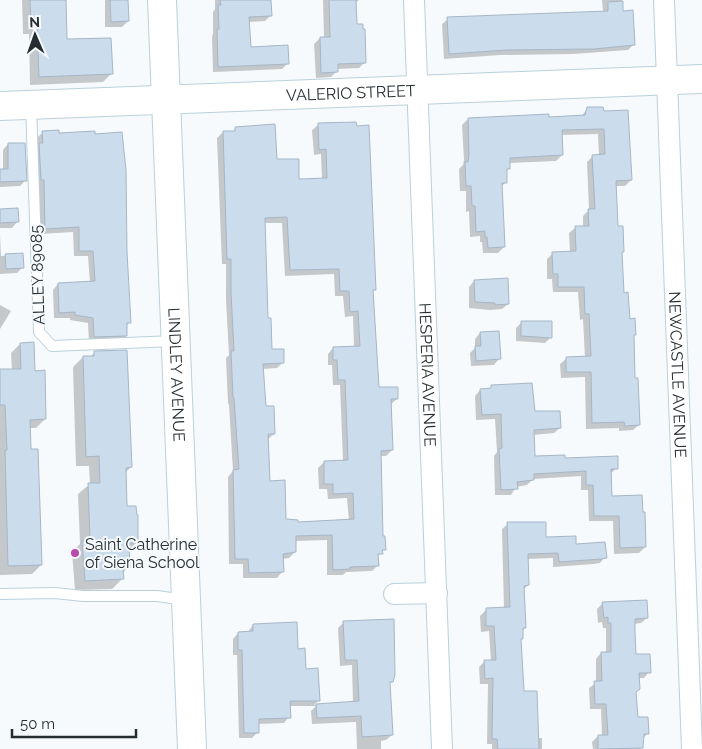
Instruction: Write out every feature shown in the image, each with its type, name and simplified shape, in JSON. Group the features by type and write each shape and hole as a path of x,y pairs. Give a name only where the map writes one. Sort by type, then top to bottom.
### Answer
{"main road":[{"name":"LINDLEY AVENUE","path":"162,0 192,749"},
{"name":"VALERIO STREET","path":"0,106 702,79"}],"street":[{"name":"HESPERIA AVENUE","path":"414,0 442,749"},
{"name":"NEWCASTLE AVENUE","path":"664,0 692,749"},
{"path":"394,594 437,593"}],"lane":[{"name":"ALLEY 89085","path":"31,104 39,332 52,346 176,341"},
{"path":"0,594 55,593 83,596 157,596 186,600"}],"building":[{"path":"30,0 66,0 67,39 111,38 113,74 39,77 37,26 31,26"},
{"path":"110,0 128,0 129,21 111,22"},
{"path":"220,0 271,0 272,16 249,17 251,47 288,45 289,64 218,67 217,29 219,29 218,5 221,5"},
{"path":"329,0 356,0 357,24 363,24 363,29 365,29 366,63 338,64 338,72 321,73 320,37 330,37"},
{"path":"623,1 623,11 633,10 635,45 594,49 507,50 449,54 447,17 608,11 608,2"},
{"path":"587,107 603,107 604,111 628,110 632,180 616,181 618,226 623,226 624,293 628,292 630,319 635,318 635,378 638,378 640,425 625,426 624,422 592,423 591,372 566,372 566,357 591,356 589,314 585,314 584,287 558,287 558,274 553,274 552,252 576,251 575,226 589,226 588,209 595,209 592,155 605,154 604,129 562,130 563,155 510,158 510,169 507,169 507,183 502,183 505,247 488,248 485,231 476,232 475,206 472,206 471,186 466,186 465,162 468,162 469,154 468,118 549,114 549,117 585,115"},
{"path":"356,122 357,126 369,125 376,290 373,290 379,387 398,387 398,399 391,399 393,450 381,451 383,536 385,536 386,550 382,550 383,554 378,554 379,566 350,567 350,569 333,570 332,535 296,536 296,552 283,554 284,572 249,573 248,559 235,559 233,470 239,469 233,397 231,351 234,351 231,259 227,259 223,131 235,131 235,127 275,124 277,159 299,159 299,179 327,178 326,149 319,150 318,123","holes":["287,217 290,270 339,269 340,291 349,291 350,312 358,311 360,346 333,347 333,360 337,360 338,380 345,380 348,460 324,461 324,484 333,484 333,494 353,493 354,519 298,522 298,520 286,519 285,480 270,481 268,434 275,434 274,406 266,406 263,364 284,363 284,349 272,349 271,318 268,318 265,218"]},
{"path":"59,130 59,133 95,131 95,134 122,132 126,170 127,252 131,323 127,323 127,336 94,337 93,318 75,315 75,312 59,313 58,283 95,281 93,251 79,251 79,227 45,229 44,180 41,180 39,143 43,143 42,131"},
{"path":"8,143 25,143 27,181 0,182 0,169 8,169"},
{"path":"18,208 19,222 0,223 0,209"},
{"path":"23,253 24,268 6,269 5,254"},
{"path":"508,278 509,304 495,305 495,303 475,302 474,280"},
{"path":"521,321 552,321 552,338 521,336"},
{"path":"499,331 501,359 476,361 475,346 481,346 480,332"},
{"path":"34,342 35,371 45,370 46,419 30,420 31,449 38,449 42,565 8,566 5,450 7,450 5,405 0,405 0,369 21,369 20,343"},
{"path":"127,350 132,467 126,468 127,506 136,506 138,515 138,543 129,543 130,568 123,568 124,579 85,581 82,541 90,540 88,483 100,483 99,456 86,457 83,356 94,356 94,351"},
{"path":"532,383 535,411 560,411 561,428 534,430 535,456 565,455 565,458 618,456 618,469 611,469 612,496 642,495 643,512 645,512 646,547 620,548 619,516 594,516 593,485 586,485 586,471 534,474 534,480 517,482 518,489 501,490 499,449 502,448 501,414 482,415 480,389 491,388 491,385"},
{"path":"507,522 546,522 546,537 576,536 576,544 605,542 607,558 601,559 559,562 558,553 528,554 529,585 524,586 526,628 523,628 523,639 521,639 524,691 537,691 539,749 498,749 497,739 492,739 493,678 485,679 484,660 496,660 494,626 486,626 486,608 510,607"},
{"path":"647,600 648,618 635,619 635,632 636,654 650,654 651,673 639,673 640,689 636,692 638,717 648,717 649,734 644,734 643,748 598,749 598,735 608,735 606,704 595,704 594,681 602,681 601,652 611,652 611,623 608,623 608,617 604,618 602,602"},
{"path":"394,619 395,675 393,682 390,682 393,735 362,737 361,716 317,718 316,704 359,701 357,660 345,660 343,621"},
{"path":"297,622 298,649 305,648 306,669 318,668 320,701 290,701 291,718 259,719 259,733 244,733 242,650 238,650 238,632 253,631 253,624"}],"place":[{"name":"Saint Catherine of Siena School","path":"75,553"}]}
